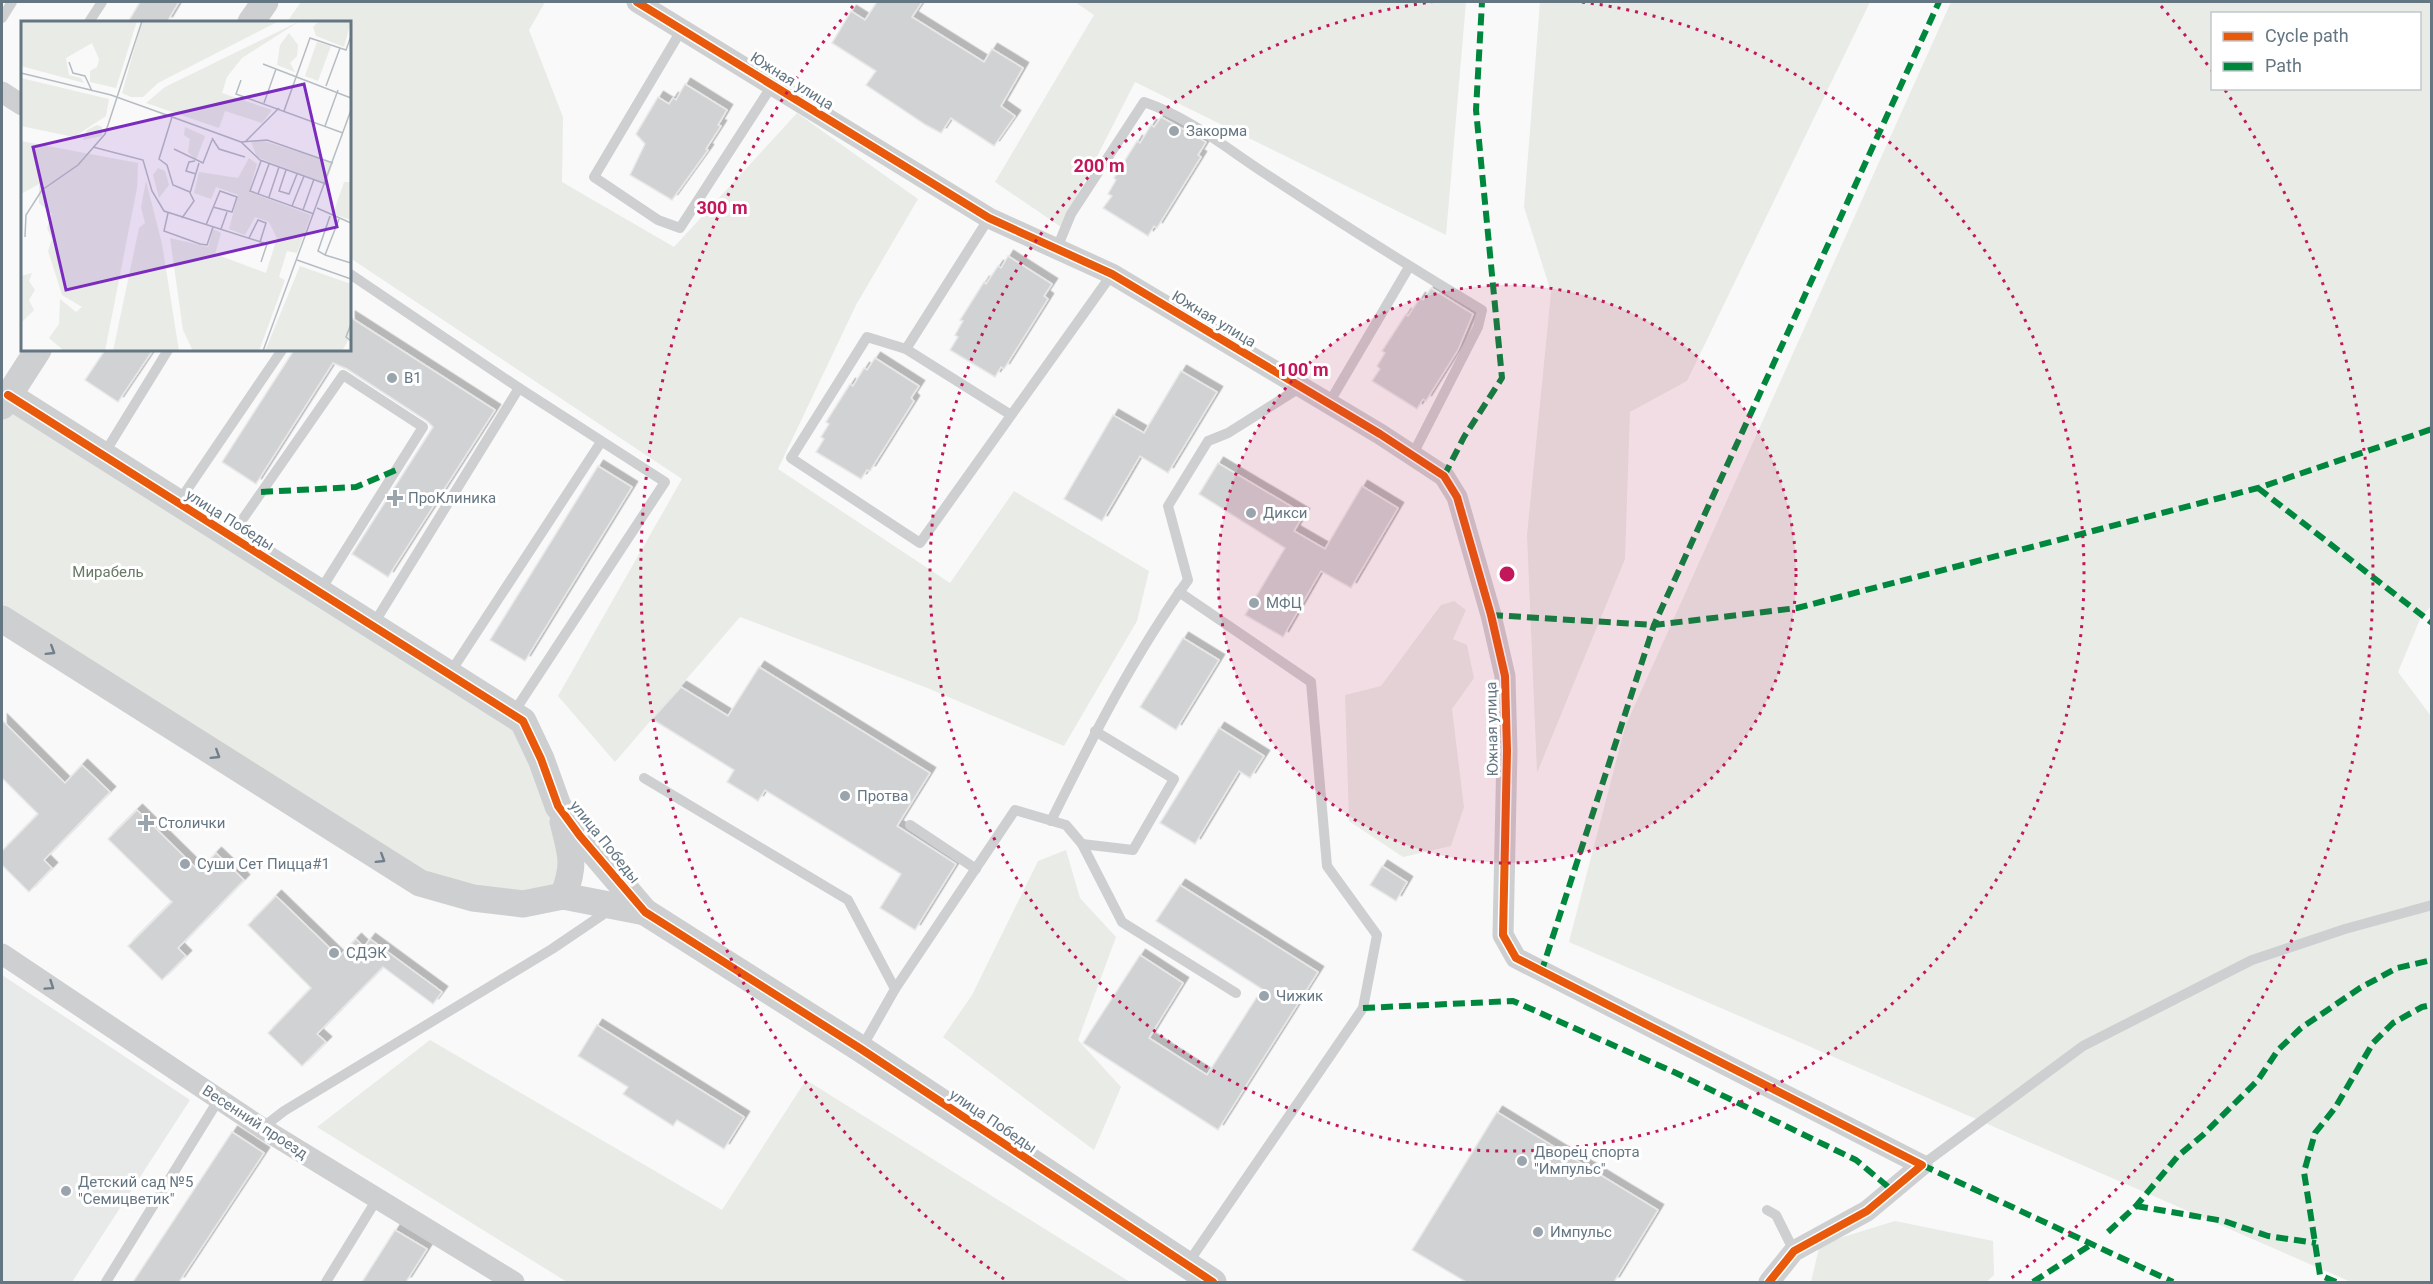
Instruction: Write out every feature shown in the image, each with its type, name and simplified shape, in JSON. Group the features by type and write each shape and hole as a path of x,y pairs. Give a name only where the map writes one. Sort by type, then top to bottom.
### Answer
{"street":[{"path":"252,21 265,2"},
{"name":"Южная улица","path":"638,2 989,218 1112,274 1413,454 1444,477 1457,497 1491,615 1505,676 1507,751 1503,935 1516,958 1541,974 1922,1165"},
{"path":"2,93 21,104"},
{"path":"5,401 37,351"},
{"name":"улица Победы","path":"5,401 104,456 523,722 542,759 558,806 645,912 861,1049 1213,1282"},
{"name":"улица Победы","path":"2,620 420,884 473,898 523,904 563,896 645,912"},
{"path":"558,806 573,859 571,878 563,896"},
{"name":"Весенний проезд","path":"2,954 262,1128 514,1282"},
{"path":"1769,1282 1794,1251 1867,1211 1922,1165"}],"lane":[{"path":"2,18 12,2"},
{"path":"90,21 102,2"},
{"path":"682,29 594,177 658,220 680,228 772,84"},
{"path":"1057,248 1071,214 1144,102 1167,110 1197,126 1243,159 1409,267 1482,310 1478,327 1413,454"},
{"path":"906,349 989,218"},
{"path":"1329,403 1409,267"},
{"path":"1011,415 906,349 867,337 790,458 921,543 1112,274"},
{"path":"351,275 519,388 665,482 512,715"},
{"path":"104,456 167,351"},
{"path":"178,503 281,351"},
{"path":"231,536 343,375 423,427 319,592"},
{"path":"1051,821 1095,731 1188,580 1168,506 1208,441 1228,433 1301,387"},
{"path":"372,626 519,388"},
{"path":"449,675 601,442"},
{"path":"1179,592 1311,682 1327,866 1377,935 1363,1008 1186,1266"},
{"path":"1082,844 1133,850 1174,779 1095,731"},
{"path":"644,778 848,900 895,990"},
{"path":"861,1049 895,990 1016,810 1066,825 1082,844 1122,922 1236,993"},
{"path":"910,825 976,869"},
{"path":"1922,1165 2094,1040 2252,960 2345,929 2432,905"},
{"path":"262,1128 284,1112 552,949 616,906"},
{"path":"106,1282 219,1099"},
{"path":"326,1282 377,1199"},
{"path":"1767,1210 1776,1215 1794,1251"}],"shaded area":[{"name":"Детский сад №5 \"Семицветик\"","path":"2,975 190,1100 72,1282 2,1282"}],"green space":[{"path":"301,2 545,2 529,30 563,117 562,182 674,247 797,113 918,199 856,305 778,469 950,583 1014,491 1149,571 1137,621 1064,746 925,687 740,617 615,762 558,696 682,479 351,259 351,21 288,21"},
{"path":"1075,2 1466,2 1446,235 1135,82 1061,227 995,182 1094,15"},
{"path":"1540,2 1870,2 1687,381 1630,412 1625,559 1537,773 1527,535 1551,292 1524,207"},
{"path":"1951,2 2431,2 2431,606 2421,617 2398,672 2431,716 2431,1282 2351,1282 1569,942 1625,727"},
{"name":"Мирабель","path":"2,406 523,721 558,806 563,896 420,883 2,619"},
{"path":"1454,601 1466,610 1453,639 1467,645 1474,678 1452,709 1464,807 1451,846 1403,857 1349,821 1345,695 1381,686 1441,605"},
{"path":"1066,850 1080,898 1116,937 1078,1040 1121,1087 1094,1150 943,1037 972,995 1038,861"},
{"path":"430,1040 722,1210 806,1080 1130,1282 567,1282 317,1127"},
{"path":"1895,1221 1993,1241 1994,1275 1986,1282 1811,1282 1820,1244"}],"building":[{"path":"140,2 179,2 168,21 129,21"},
{"path":"877,2 922,2 912,17 984,62 992,49 1023,68 1001,106 1015,116 994,146 951,118 941,133 866,85 876,71 832,43 851,11 865,20"},
{"path":"685,84 727,110 718,125 721,126 706,149 708,150 672,200 630,175 645,144 636,134 658,97 669,104 673,98 676,100"},
{"path":"1161,117 1206,142 1198,155 1201,157 1157,228 1154,226 1148,236 1103,208 1112,196 1108,194 1116,180 1114,178 1137,141 1140,143 1151,125 1154,127"},
{"path":"1008,256 1052,284 1044,296 1048,299 1004,369 1001,367 995,377 950,350 958,337 955,335 963,321 960,320 984,282 986,284 998,266 1001,268"},
{"path":"1431,288 1473,314 1458,350 1426,401 1423,399 1417,409 1372,381 1380,369 1377,366 1385,353 1382,351 1406,314 1408,316 1420,298 1423,300"},
{"path":"351,318 495,410 388,577 352,554 433,427 427,421 347,369 333,363 256,484 222,462 293,351 351,351"},
{"path":"104,351 152,351 118,402 85,380"},
{"path":"875,358 919,386 911,398 914,401 870,471 867,470 861,479 816,452 829,424 826,422 850,384 853,386 864,368 867,370"},
{"path":"1181,371 1217,392 1168,473 1140,456 1102,521 1064,499 1113,415 1144,433"},
{"path":"1218,463 1304,514 1294,531 1325,549 1362,486 1398,508 1351,588 1321,571 1283,637 1245,615 1285,548 1199,494"},
{"path":"598,466 632,487 525,661 490,640"},
{"path":"1183,638 1219,660 1176,730 1140,707"},
{"name":"Протва","path":"759,667 930,773 897,826 956,864 915,930 880,908 901,874 765,790 758,801 727,782 734,770 652,719 681,687 728,716"},
{"path":"2,720 65,783 82,765 110,792 44,860 52,868 29,892 2,865 2,851 38,814 2,778"},
{"path":"1219,728 1264,756 1250,778 1239,771 1195,844 1160,823"},
{"path":"137,810 199,871 216,853 244,880 178,948 186,956 162,980 128,946 172,902 108,839"},
{"path":"1382,866 1407,882 1396,901 1370,885"},
{"path":"1180,885 1318,972 1218,1130 1083,1043 1140,955 1183,983 1149,1038 1207,1075 1262,989 1156,921"},
{"path":"276,896 339,957 356,939 364,947 370,939 442,992 433,1004 383,967 317,1034 326,1042 302,1066 268,1033 311,988 248,925"},
{"path":"597,1025 744,1117 724,1149 677,1120 673,1126 623,1094 628,1087 578,1056"},
{"name":"Дворец спорта \"Импульс\"","path":"1497,1112 1658,1210 1614,1282 1466,1282 1412,1250"},
{"path":"232,1132 264,1153 179,1282 133,1282"},
{"path":"395,1230 427,1249 406,1282 362,1282"}],"marked path":[{"path":"1444,476 1464,437 1502,378 1476,110 1482,2"},
{"path":"1541,973 1654,625 1939,2"},
{"path":"1491,615 1654,625 1797,608 2258,488 2432,429"},
{"path":"261,492 356,487 396,470"},
{"path":"2258,488 2432,623"},
{"path":"2108,1232 2136,1206 2178,1156 2203,1135 2258,1080 2278,1050 2301,1028 2360,988 2397,968 2432,960"},
{"path":"1363,1008 1513,1001 1674,1072 1856,1160 1892,1190"},
{"path":"2336,1282 2320,1275 2304,1172 2315,1133 2335,1108 2373,1043 2393,1023 2422,1007 2432,1005"},
{"path":"1922,1165 2173,1282"},
{"path":"2136,1206 2224,1221 2268,1236 2316,1243"},
{"path":"2033,1282 2092,1244"}],"cycle path":[{"path":"637,2 989,218 1112,274 1380,434 1444,476 1457,497 1491,615 1505,676 1507,751 1503,935 1516,958 1922,1165 1867,1211 1794,1251 1769,1282"},
{"path":"8,395 523,721 541,759 558,806 580,836 645,912 861,1049 1213,1282"}],"place":[{"name":"Закорма","path":"1174,131"},
{"name":"В1","path":"392,378"},
{"name":"ПроКлиника","path":"395,498"},
{"name":"Дикси","path":"1251,513"},
{"name":"МФЦ","path":"1254,603"},
{"name":"Протва","path":"845,796"},
{"name":"Столички","path":"146,823"},
{"name":"Суши Сет Пицца#1","path":"185,864"},
{"name":"СДЭК","path":"334,953"},
{"name":"Чижик","path":"1264,996"},
{"name":"Дворец спорта \"Импульс\"","path":"1522,1161"},
{"name":"Детский сад №5 \"Семицветик\"","path":"66,1191"},
{"name":"Импульс","path":"1538,1232"}]}
